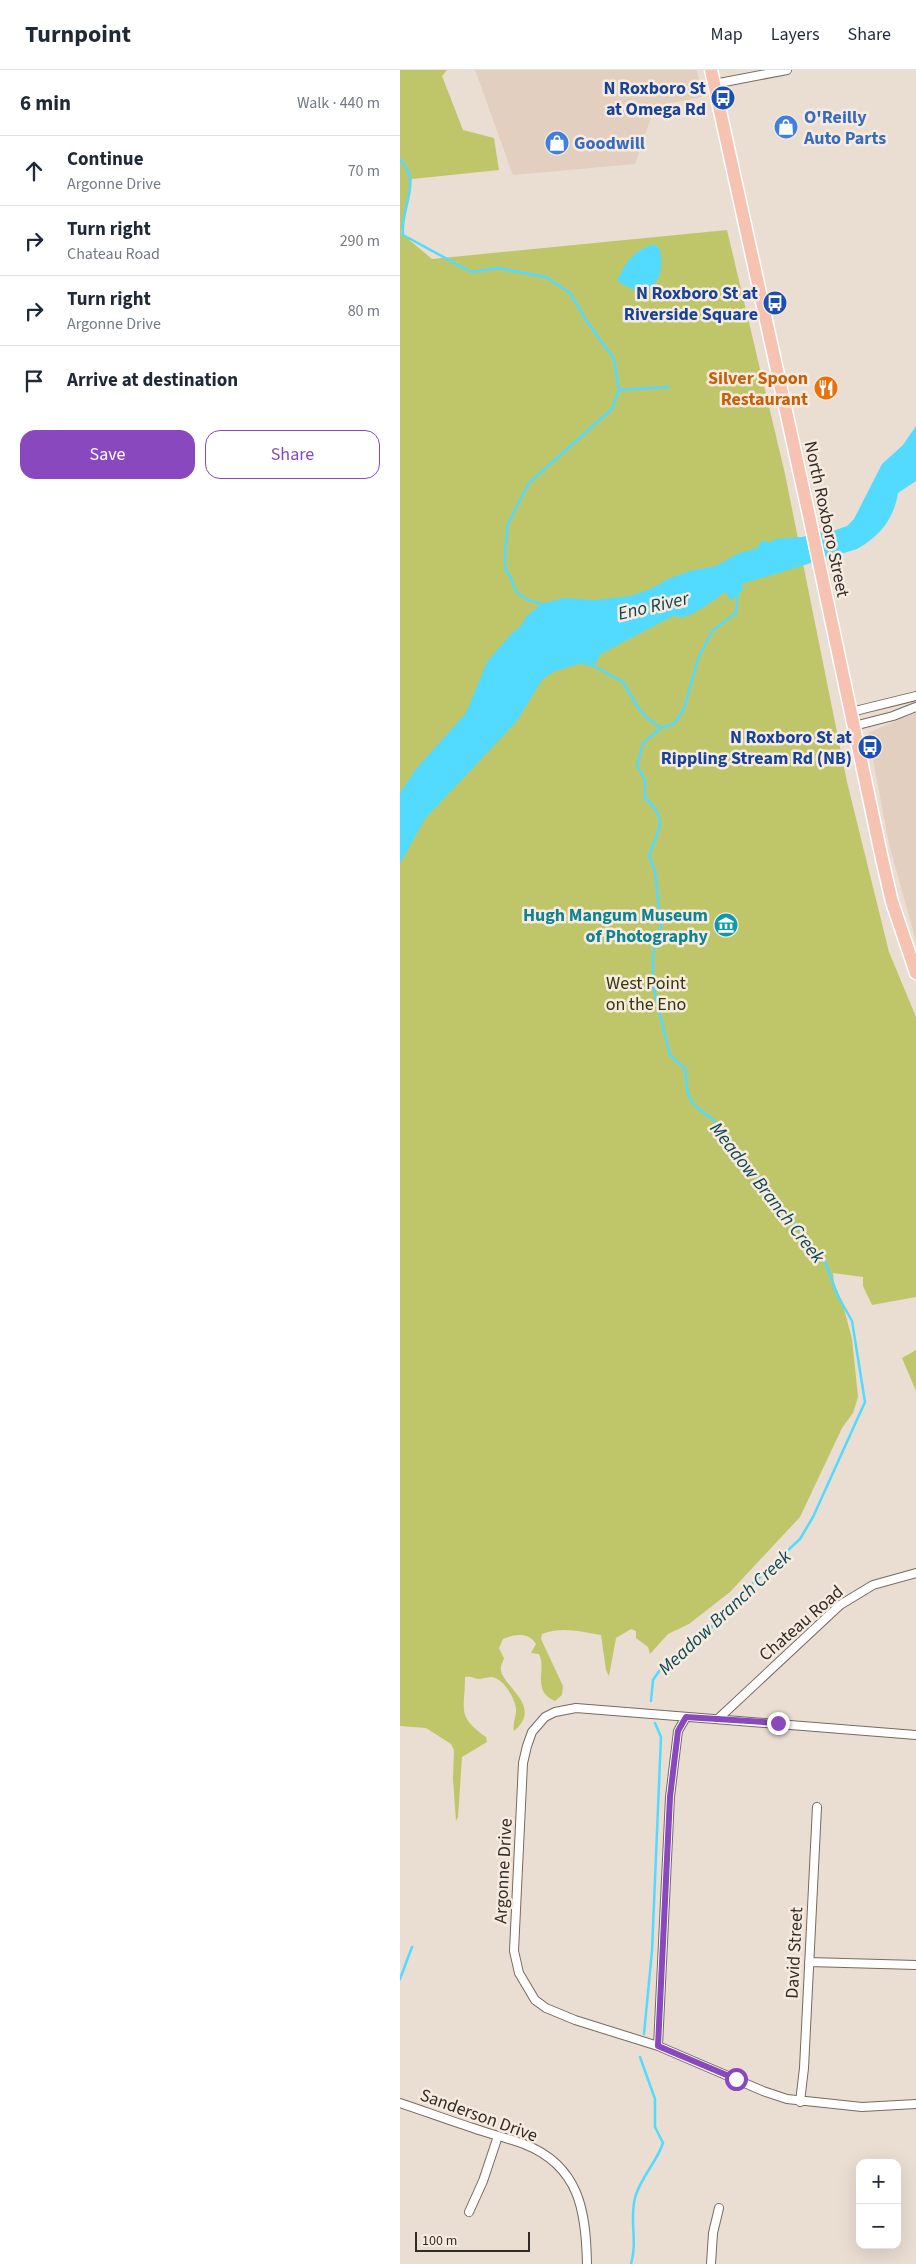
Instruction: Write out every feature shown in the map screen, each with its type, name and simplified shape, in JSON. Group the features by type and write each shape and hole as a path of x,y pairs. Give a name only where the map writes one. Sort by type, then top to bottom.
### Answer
{"highway":[{"name":"North Roxboro Street","path":"711,70 882,859 892,902 916,973"}],"street":[{"path":"714,84 787,70"},
{"path":"851,712 916,696"},
{"path":"854,726 893,716 916,706"},
{"name":"Chateau Road","path":"719,1718 840,1605 873,1585 916,1573"},
{"name":"Argonne Drive","path":"916,1735 719,1718 686,1717 649,1712 576,1708 555,1712 540,1722 532,1732 524,1763 514,1951 519,1973 529,1992 546,2008 575,2020 658,2046 763,2091 800,2102 862,2107 916,2104"},
{"path":"658,2046 670,1797 678,1731 686,1717"},
{"name":"David Street","path":"800,2102 804,2068 817,1807"},
{"path":"809,1962 916,1965"},
{"name":"Sanderson Drive","path":"400,2103 526,2145 558,2166 570,2180 585,2220 587,2264"},
{"path":"469,2212 498,2136"},
{"path":"711,2264 712,2241 719,2208"}],"shaded area":[{"path":"475,70 697,70 702,97 655,106 635,164 513,175"},
{"path":"916,712 916,941 889,844 868,733"}],"green space":[{"name":"West Point on the Eno","path":"400,70 447,70 442,76 463,130 494,138 499,170 412,179 401,233 432,259 727,230 785,474 847,782 889,952 916,1017 916,1297 872,1305 863,1286 863,1277 833,1273 834,1284 842,1301 852,1339 858,1397 853,1413 842,1428 800,1517 730,1592 689,1624 668,1634 650,1654 648,1647 636,1638 636,1631 631,1629 616,1638 609,1676 606,1670 601,1635 564,1630 542,1634 541,1639 563,1686 562,1695 555,1701 544,1692 539,1654 531,1653 536,1644 533,1640 521,1635 503,1639 499,1648 504,1658 501,1670 503,1676 519,1697 525,1713 522,1722 514,1731 516,1708 511,1694 501,1681 492,1677 480,1679 469,1676 465,1677 464,1712 476,1730 486,1737 487,1742 462,1757 458,1817 456,1821 453,1779 454,1750 451,1744 426,1728 400,1726"},
{"path":"916,1350 916,1391 902,1358"}],"water":[{"path":"654,244 660,251 661,269 658,279 652,287 643,295 617,281 624,267 635,254"},
{"name":"Eno River","path":"916,426 916,481 898,493 889,519 872,539 857,549 742,584 743,590 730,601 727,593 723,593 692,614 680,618 675,615 601,654 595,664 585,662 553,672 542,680 517,721 425,819 400,864 400,793 416,769 466,713 487,662 512,633 522,625 526,617 541,604 564,598 595,600 631,596 690,571 716,566 739,553 758,548 759,544 765,540 769,543 775,539 802,537 827,530 830,532 847,526 854,519 882,464 903,445"}],"waterway":[{"path":"400,160 407,168 410,177 403,235 471,272 498,268 546,277 570,293 586,320 614,359 619,390 612,409 529,483 508,524 505,553 506,571 511,577 515,589 521,595 528,600 544,605"},
{"path":"619,390 669,387"},
{"name":"Meadow Branch Creek","path":"651,1701 653,1680 664,1664 680,1655 727,1613 748,1588 800,1539 813,1517 865,1402 852,1321 838,1296 825,1262 714,1120 700,1110 691,1100 688,1095 686,1070 670,1055 653,986 653,954 661,927 655,871 649,856 660,825 660,819 653,806 645,798 645,780 637,766 643,743 661,728 674,724 684,709 698,659 712,631 736,613 738,591"},
{"path":"580,662 594,666 623,682 639,709 647,718 661,728"},
{"name":"Meadow Branch Creek","path":"644,2034 652,1951 661,1737 655,1723"},
{"path":"400,1979 412,1947"},
{"path":"631,2264 634,2247 633,2206 635,2198 663,2143 655,2127 655,2099 640,2057"}],"place":[{"name":"N Roxboro St at Omega Rd","path":"723,98"},
{"name":"O'Reilly Auto Parts","path":"786,127"},
{"name":"Goodwill","path":"557,143"},
{"name":"N Roxboro St at Riverside Square","path":"775,303"},
{"name":"Silver Spoon Restaurant","path":"826,388"},
{"name":"N Roxboro St at Rippling Stream Rd (NB)","path":"870,747"},
{"name":"Hugh Mangum Museum of Photography","path":"726,925"}],"route":[{"path":"736,2079 658,2046 670,1797 678,1731 686,1717 778,1723"}]}
